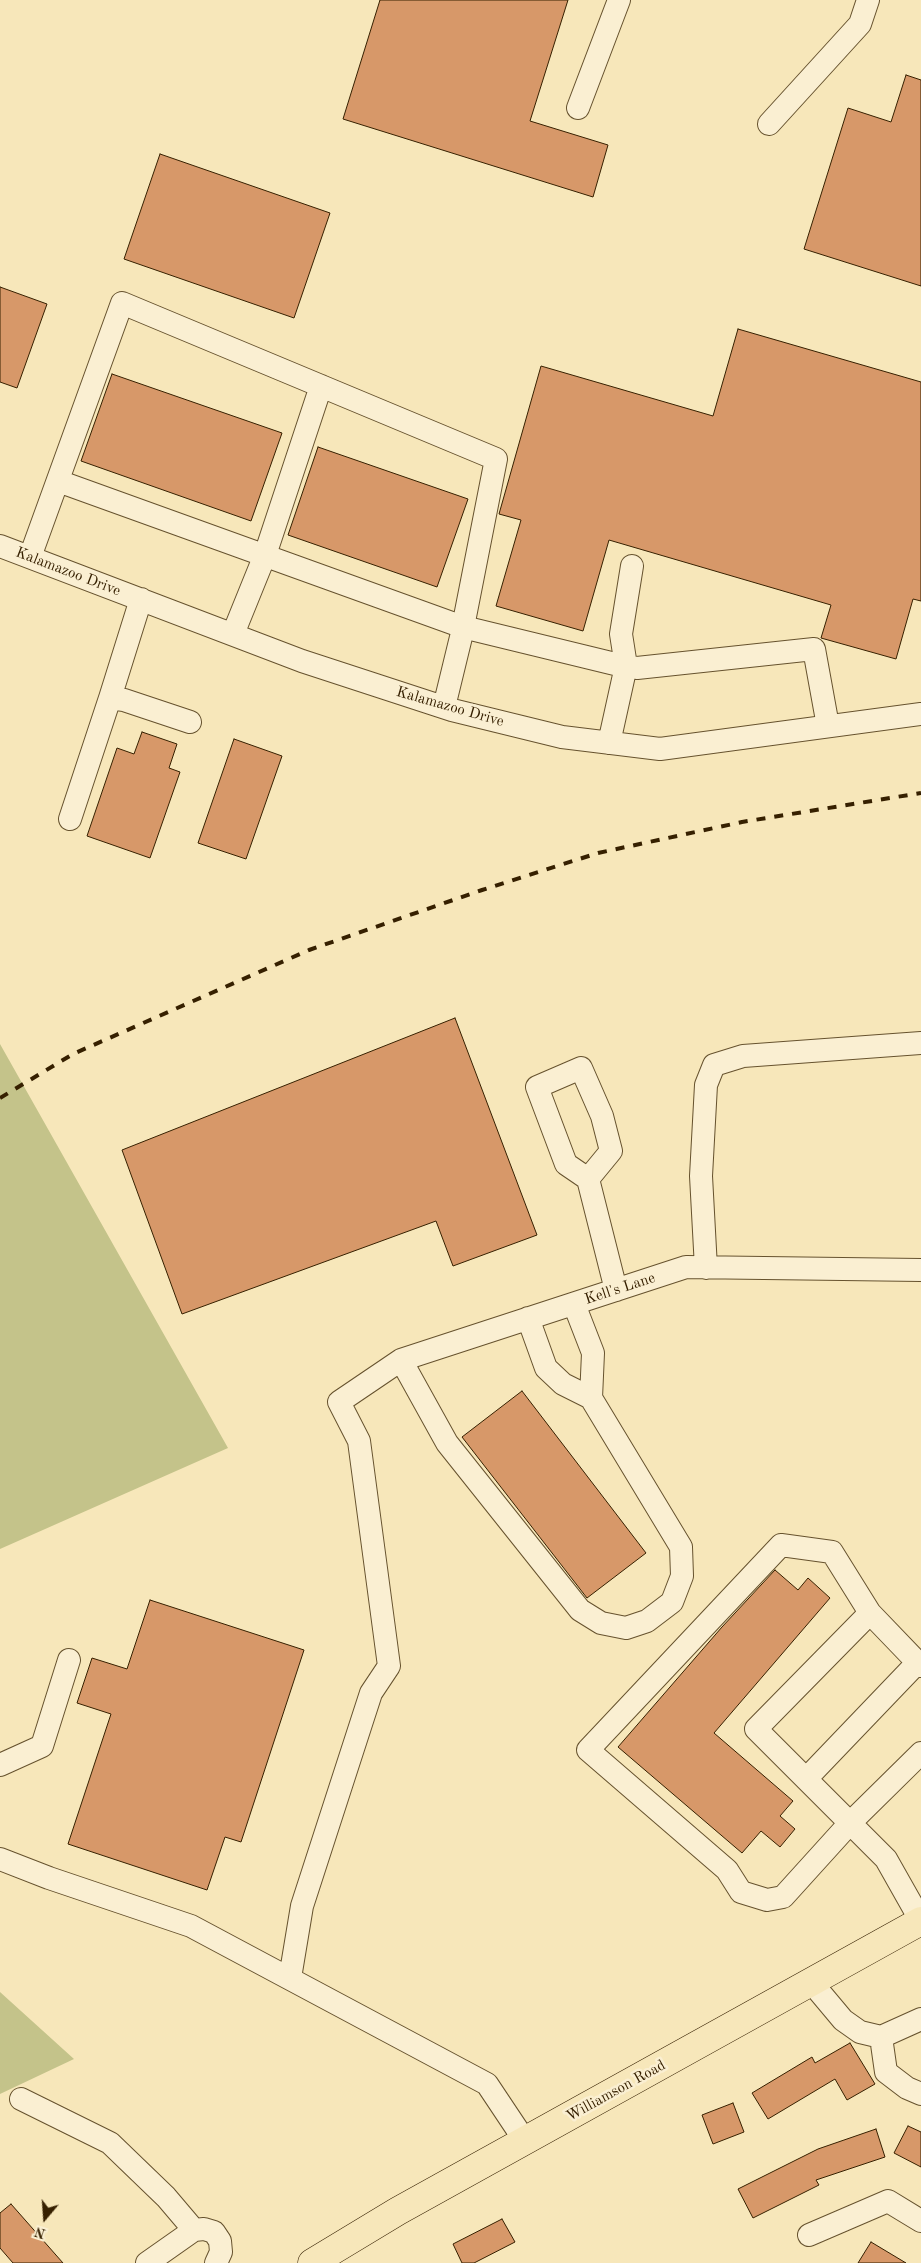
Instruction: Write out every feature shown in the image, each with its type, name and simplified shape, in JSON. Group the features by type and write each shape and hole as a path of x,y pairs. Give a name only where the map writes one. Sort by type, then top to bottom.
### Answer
{"main road":[{"name":"Williamson Road","path":"312,2263 398,2211 921,1921"}],"street":[{"path":"578,108 619,0"},
{"path":"769,124 860,24 868,0"},
{"path":"30,557 122,303 496,459 463,628 444,707"},
{"path":"233,634 265,555 320,386"},
{"path":"58,481 463,628 626,666 637,668 814,649 828,726"},
{"name":"Kalamazoo Drive","path":"0,546 302,661 444,707 562,737 660,748 921,714"},
{"path":"609,743 626,666 621,634 632,566"},
{"path":"70,819 140,599"},
{"path":"110,698 124,700 190,722"},
{"path":"706,1268 701,1176 706,1085 714,1065 743,1056 921,1043"},
{"path":"588,1179 616,1290"},
{"name":"Kell's Lane","path":"290,1978 302,1906 370,1693 389,1666 358,1441 339,1402 401,1360 686,1267 921,1270"},
{"path":"574,1304 593,1352 591,1398"},
{"path":"401,1360 447,1443 580,1610 601,1623 626,1628 647,1621 672,1602 682,1576 681,1547 591,1398 562,1384 546,1368 528,1318"},
{"path":"806,1779 919,1664 870,1613 832,1552 781,1545 588,1750 727,1870 741,1892 767,1900 783,1897 850,1823 921,1753"},
{"path":"870,1613 756,1729 886,1858 921,1921"},
{"path":"0,1765 42,1746 69,1660"},
{"path":"0,1858 49,1878 191,1926 487,2084 525,2141"},
{"path":"812,1983 843,2020 860,2032 881,2037 921,2019"},
{"path":"881,2037 886,2072 907,2088 921,2094"},
{"path":"21,2099 110,2144 166,2196 194,2230"},
{"path":"809,2235 888,2201 921,2221"},
{"path":"148,2263 194,2230 204,2229 214,2232 220,2241 221,2252 216,2263"}],"shaded area":[{"path":"0,1044 228,1448 0,1549"},
{"path":"0,1992 74,2059 0,2094"}],"building":[{"path":"380,0 568,0 530,121 608,145 593,197 343,119"},
{"path":"906,75 921,80 921,286 804,249 848,108 891,122"},
{"path":"160,154 330,213 294,318 124,259"},
{"path":"0,287 47,304 17,388 0,382"},
{"path":"738,329 921,382 921,601 913,599 896,659 821,638 831,605 609,540 583,631 496,606 521,520 499,514 541,366 713,416"},
{"path":"112,374 282,433 251,521 81,461"},
{"path":"318,447 468,499 437,587 288,535"},
{"path":"142,732 177,744 169,768 180,772 150,858 87,836 117,748 134,754"},
{"path":"234,739 282,756 246,859 198,843"},
{"path":"455,1018 537,1235 453,1266 436,1221 182,1314 122,1150"},
{"path":"522,1391 646,1553 587,1598 462,1437"},
{"path":"775,1570 798,1590 808,1578 830,1598 714,1733 793,1801 780,1816 795,1829 780,1847 761,1831 742,1853 618,1747 722,1627"},
{"path":"150,1600 304,1650 241,1842 225,1837 207,1890 68,1844 111,1714 77,1703 92,1658 127,1669"},
{"path":"850,2043 875,2084 847,2100 835,2079 768,2119 752,2093 812,2057 815,2063"},
{"path":"733,2103 744,2132 713,2144 702,2115"},
{"path":"908,2126 921,2132 921,2167 894,2153"},
{"path":"876,2129 885,2157 816,2180 819,2185 753,2218 738,2189 818,2149"},
{"path":"11,2204 63,2263 13,2263 0,2248 0,2213"},
{"path":"502,2219 515,2242 474,2263 462,2263 453,2244"},
{"path":"871,2242 906,2263 858,2263"}],"railway":[{"path":"0,1098 73,1054 309,950 482,890 598,853 742,822 921,793"}]}
